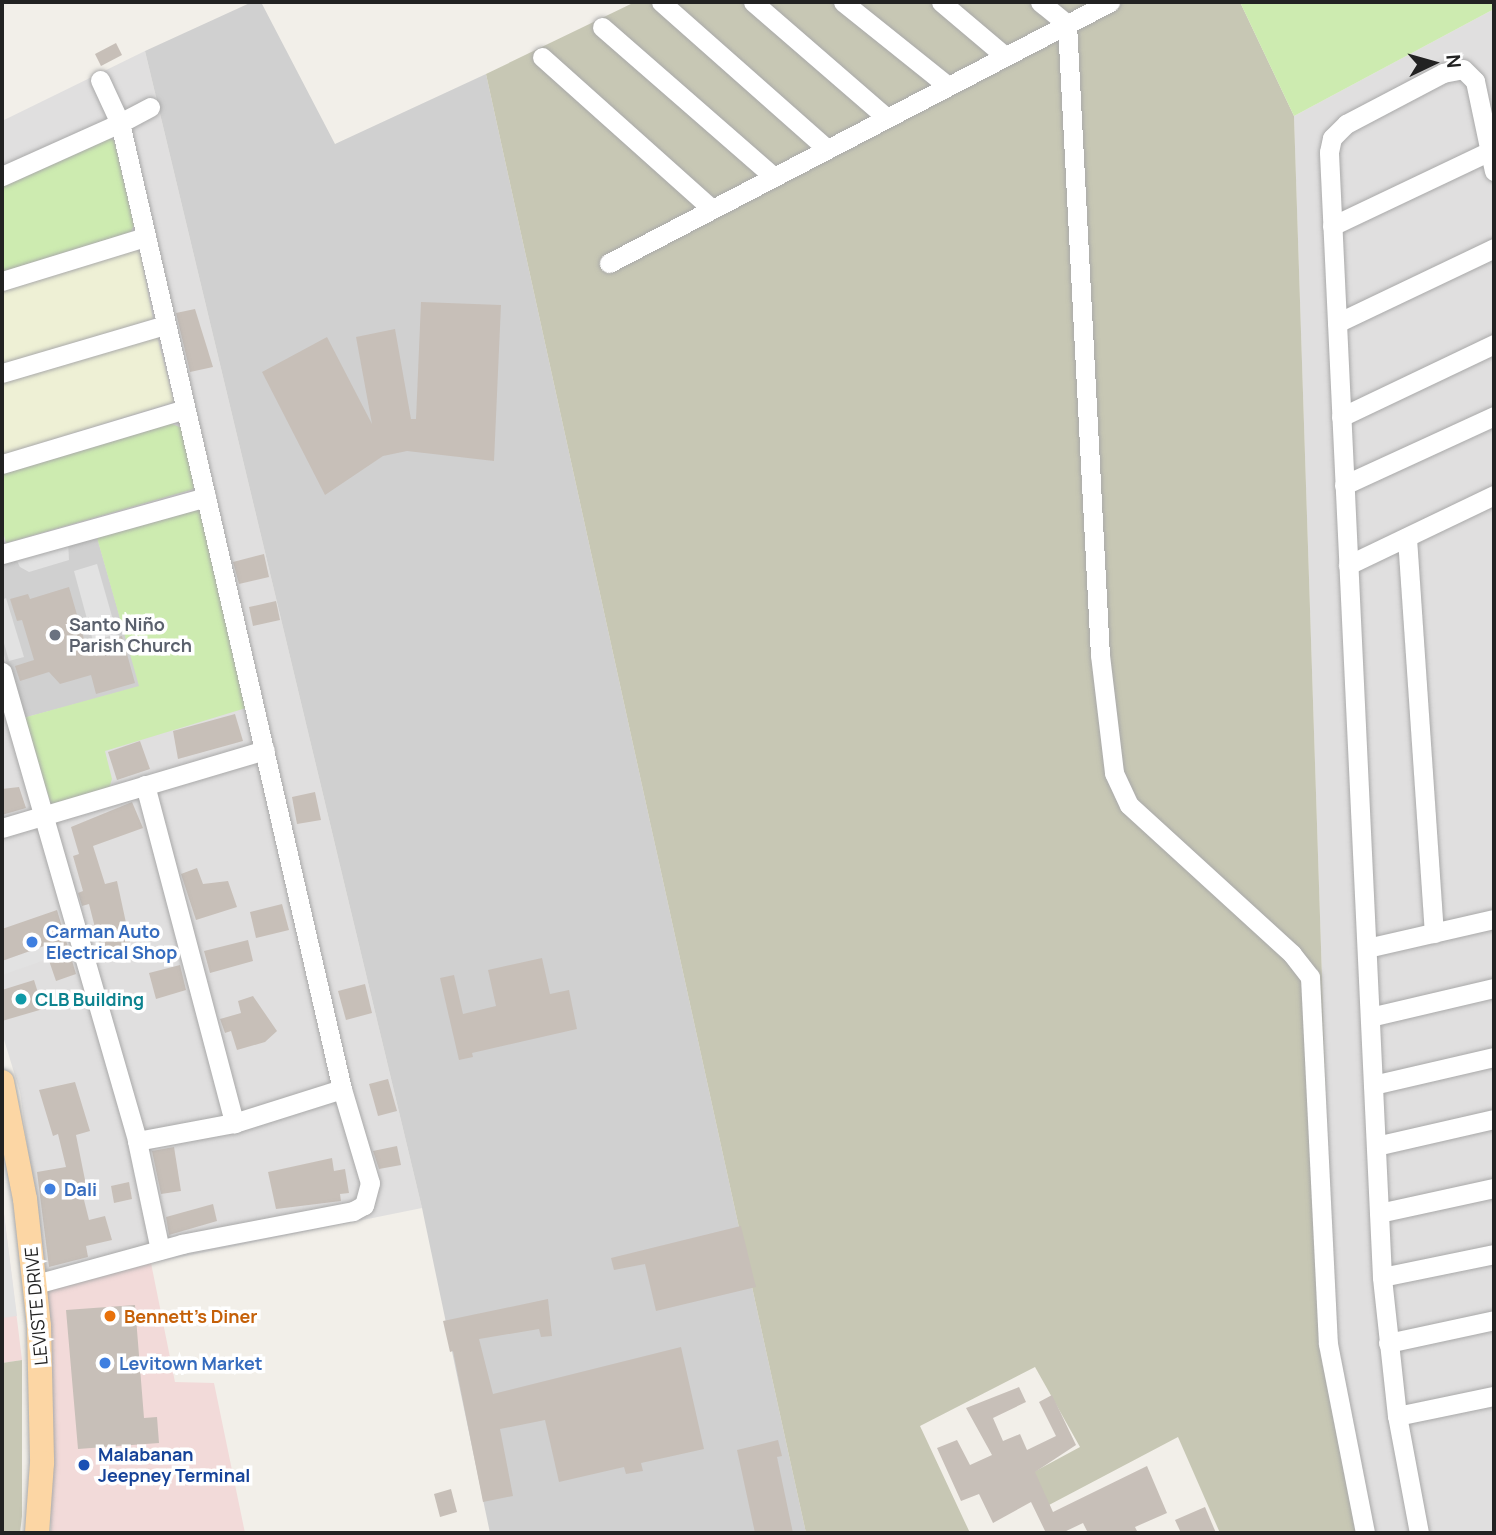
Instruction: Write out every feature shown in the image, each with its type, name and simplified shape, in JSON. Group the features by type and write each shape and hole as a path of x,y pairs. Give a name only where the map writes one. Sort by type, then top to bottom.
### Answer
{"main road":[{"name":"LEVISTE DRIVE","path":"2,1082 17,1149 36,1284 43,1425 37,1533"},
{"name":"LEVISTE DRIVE","path":"2,1121 18,1212 32,1348 34,1449 29,1533"}],"street":[{"path":"661,2 827,149"},
{"path":"753,2 887,118"},
{"path":"843,2 948,86"},
{"path":"941,2 1005,56"},
{"path":"1040,2 1067,24 1099,641 1114,773 1129,805 1292,954 1310,977 1328,1344 1365,1533"},
{"path":"609,263 1110,2"},
{"path":"602,27 774,177"},
{"path":"542,57 712,209"},
{"path":"1332,226 1492,161 1473,75 1463,69 1443,73 1335,133 1329,162 1336,323 1382,1277 1397,1416 1419,1533"},
{"path":"36,1284 160,1250 353,1212 364,1205 370,1183 342,1089 120,122 100,80"},
{"path":"2,176 150,107"},
{"path":"2,281 145,237"},
{"path":"1336,323 1494,248"},
{"path":"2,373 165,325"},
{"path":"1341,417 1494,344"},
{"path":"2,464 185,409"},
{"path":"1344,485 1494,416"},
{"path":"1348,565 1494,495"},
{"path":"2,554 206,497"},
{"path":"1407,538 1434,933"},
{"path":"2,672 46,817 137,1141 160,1250"},
{"path":"2,828 265,750"},
{"path":"145,785 234,1123"},
{"path":"1367,948 1494,919"},
{"path":"1370,1017 1494,988"},
{"path":"1373,1085 1494,1057"},
{"path":"137,1141 234,1123 342,1089"},
{"path":"1376,1146 1494,1119"},
{"path":"1379,1213 1494,1188"},
{"path":"1382,1277 1494,1254"},
{"path":"1388,1343 1494,1320"},
{"path":"1397,1416 1494,1396"}],"shaded area":[{"path":"252,2 261,2 335,144 486,74 806,1533 490,1533 422,1208 145,51"},
{"path":"635,2 1240,2 1294,116 1334,1347 1369,1533 1220,1533 1178,1437 1049,1505 1030,1474 1080,1447 1035,1367 920,1426 970,1533 806,1533 486,74"},
{"path":"1494,9 1494,1533 1369,1533 1334,1347 1294,116"},
{"path":"145,51 422,1208 151,1263 47,1291 20,1092 2,1033 2,121"},
{"path":"136,249 140,252 153,319 2,366 2,288"},
{"path":"157,336 174,402 2,455 2,380"},
{"path":"96,534 140,687 23,718 2,648 2,562"},
{"path":"68,542 69,560 29,572 20,567 15,557"},
{"path":"97,564 117,634 93,641 74,571"},
{"path":"6,598 24,657 9,661 2,636 2,600"},
{"path":"44,946 48,959 2,975 2,961"},
{"path":"2,1198 22,1360 2,1363"},
{"path":"2,1198 17,1316 2,1318"},
{"path":"151,1263 175,1382 214,1383 245,1533 51,1533 47,1291"},
{"path":"22,1360 22,1516 20,1533 2,1533 2,1363"}],"green space":[{"path":"1240,2 1494,2 1494,9 1294,116"},
{"path":"109,138 114,140 134,225 131,232 2,273 2,186"},
{"path":"170,423 184,429 194,489 6,543 2,527 2,472"},
{"path":"186,508 200,509 246,708 105,751 112,779 109,788 51,804 23,718 139,686 96,534"}],"building":[{"path":"116,43 122,55 101,66 95,54"},
{"path":"421,302 501,305 494,461 407,451 383,456 325,495 262,372 327,337 372,424 356,337 395,329 411,419 416,419"},
{"path":"195,309 213,367 190,372 176,313"},
{"path":"264,554 269,577 239,584 233,562"},
{"name":"Santo Niño Parish Church","path":"69,587 86,646 122,636 135,683 96,694 91,675 60,684 49,672 20,681 15,666 34,660 22,620 17,621 10,599 28,594 30,599"},
{"path":"276,601 280,620 253,626 249,607"},
{"path":"235,714 243,741 178,759 173,731"},
{"path":"140,741 150,769 117,780 108,752"},
{"path":"19,787 26,808 2,815 2,789"},
{"path":"315,792 321,820 297,824 292,797"},
{"path":"132,802 143,828 93,846 105,884 117,881 131,946 102,955 89,904 82,906 78,893 83,891 73,856 79,854 71,827"},
{"path":"197,868 203,884 228,881 237,907 196,920 181,874"},
{"path":"282,904 289,930 256,938 250,912"},
{"path":"57,910 76,974 56,981 44,946 2,961 2,929"},
{"path":"248,940 253,961 210,973 204,951"},
{"path":"542,958 550,994 569,990 577,1029 472,1053 473,1057 459,1060 440,978 454,975 463,1014 496,1006 488,970"},
{"path":"180,965 186,990 156,999 149,973"},
{"name":"CLB Building","path":"34,980 43,1009 2,1021 2,990"},
{"path":"365,984 372,1013 346,1020 338,991"},
{"path":"253,996 277,1031 265,1042 237,1050 231,1031 225,1033 220,1019 241,1013 238,1001"},
{"path":"388,1079 397,1111 378,1116 369,1084"},
{"path":"75,1082 90,1131 76,1135 88,1195 83,1196 89,1220 105,1216 112,1240 86,1246 88,1257 49,1267 37,1172 66,1167 58,1134 53,1136 39,1090"},
{"path":"397,1146 401,1165 379,1169 373,1151"},
{"path":"174,1147 181,1191 161,1194 152,1151"},
{"path":"332,1158 334,1171 345,1169 349,1193 340,1194 341,1201 276,1209 268,1172"},
{"path":"129,1182 132,1199 114,1203 111,1186"},
{"path":"213,1204 217,1221 169,1235 166,1217"},
{"path":"741,1226 756,1287 656,1311 645,1264 614,1270 611,1258"},
{"path":"548,1299 552,1336 541,1337 539,1329 479,1339 493,1394 681,1347 704,1449 641,1463 643,1471 626,1474 624,1467 559,1482 545,1420 500,1429 513,1496 483,1502 453,1351 450,1352 443,1321"},
{"name":"Levitown Market","path":"135,1305 144,1418 157,1417 159,1443 78,1449 66,1310"},
{"path":"1019,1387 1026,1402 993,1418 1003,1441 1020,1434 1027,1450 1056,1436 1039,1402 1052,1395 1076,1445 1035,1472 1053,1512 1147,1466 1167,1513 1135,1527 1138,1533 1088,1533 1083,1523 1062,1533 1046,1533 1031,1502 993,1523 979,1494 961,1501 937,1448 957,1440 970,1465 992,1455 966,1408"},
{"path":"778,1440 782,1456 777,1457 793,1533 755,1533 737,1450"},
{"path":"451,1489 457,1512 440,1517 434,1494"},
{"path":"1205,1507 1216,1533 1181,1533 1175,1520"}],"place":[{"name":"Santo Niño Parish Church","path":"55,635"},
{"name":"Carman Auto Electrical Shop","path":"32,942"},
{"name":"CLB Building","path":"21,999"},
{"name":"Dali","path":"50,1189"},
{"name":"Bennett's Diner","path":"110,1316"},
{"name":"Levitown Market","path":"105,1363"},
{"name":"Malabanan Jeepney Terminal","path":"84,1465"}]}
